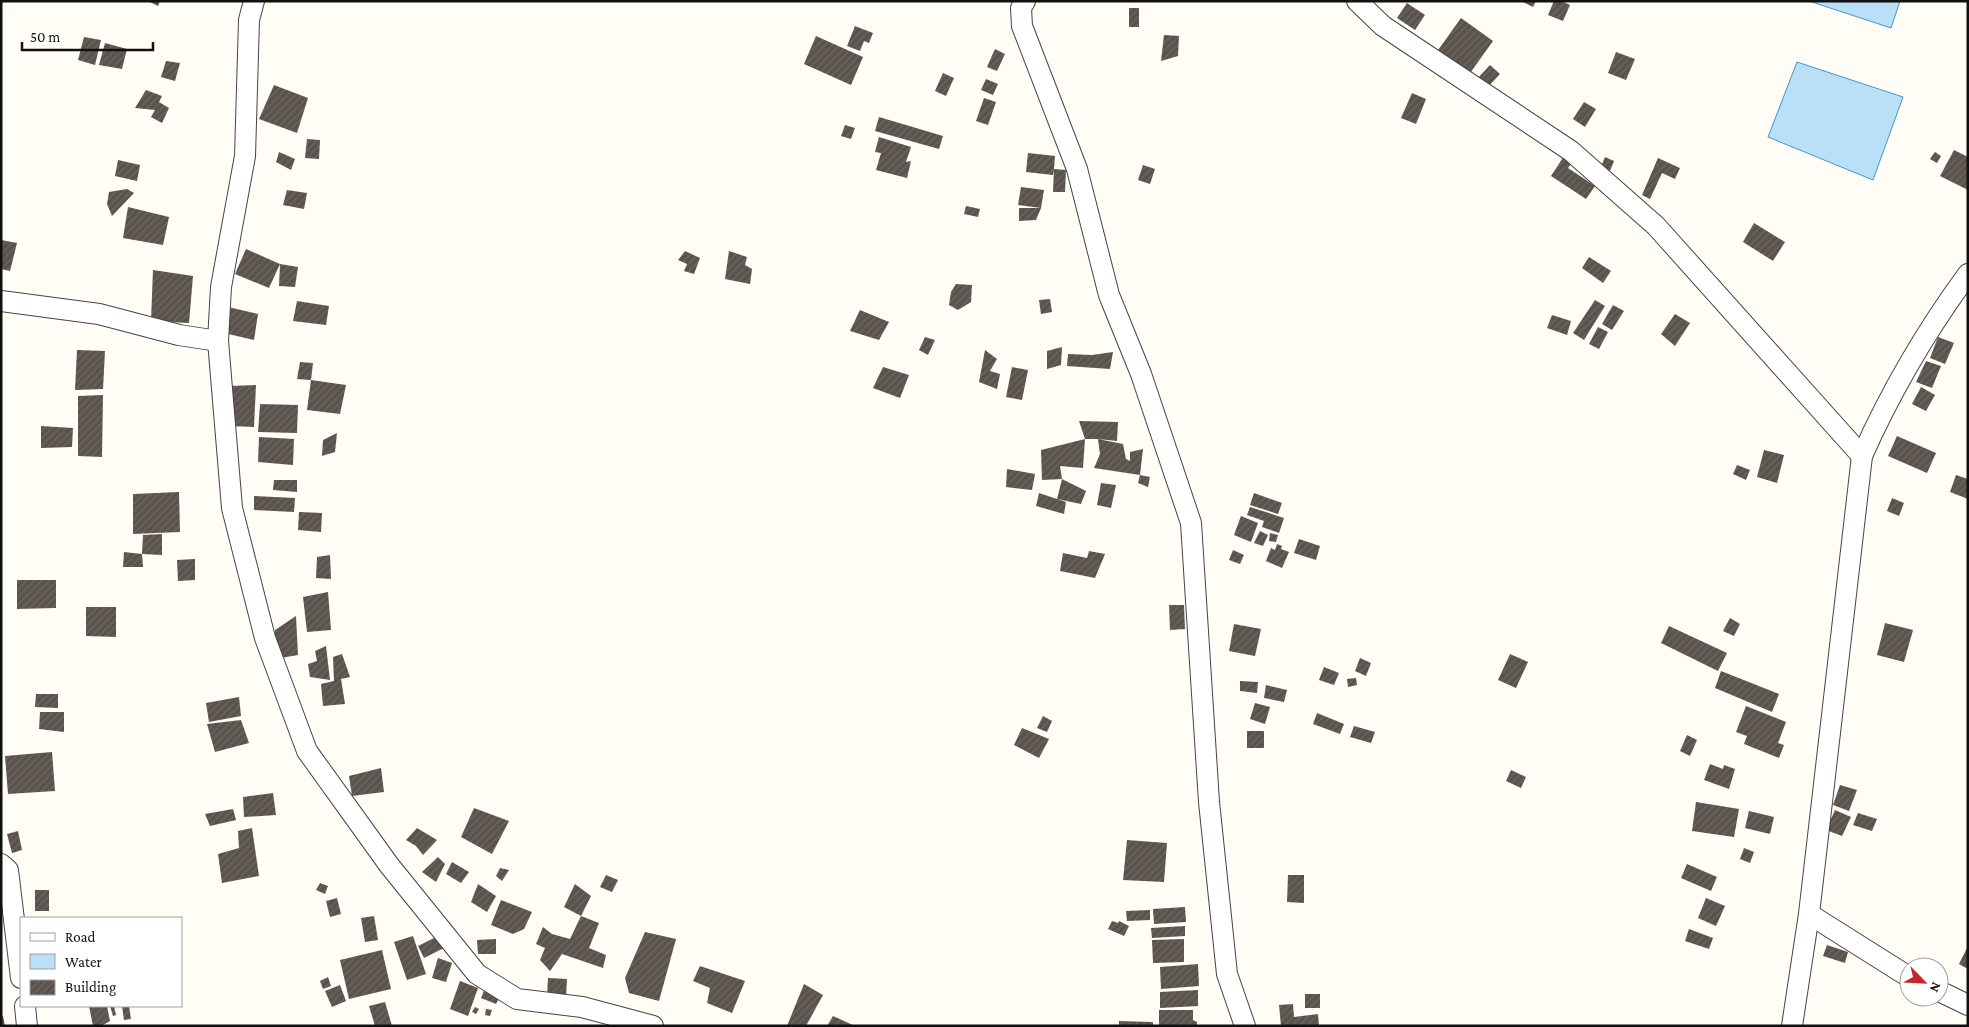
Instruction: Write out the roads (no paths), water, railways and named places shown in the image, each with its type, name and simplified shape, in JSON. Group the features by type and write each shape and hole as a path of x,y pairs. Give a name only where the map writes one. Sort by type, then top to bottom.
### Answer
{"street":[{"path":"254,1 249,20 245,156 221,287 218,341 232,508 265,638 307,751 389,865 477,974 517,999 582,1007 653,1026"},
{"path":"1025,1 1021,8 1022,26 1077,169 1108,295 1141,374 1191,523 1209,802 1227,974 1245,1026"},
{"path":"1357,1 1383,26 1571,151 1656,226 1862,456"},
{"path":"1792,1026 1809,914 1862,456 1883,409 1940,312 1968,274"},
{"path":"1,301 98,314 179,335 218,341"},
{"path":"1,864 8,870 20,970"},
{"path":"1809,914 1899,971"},
{"path":"1949,996 1968,1005"},
{"path":"25,1007 27,1026"}],"water":[{"path":"1809,1 1900,1 1891,28"},
{"path":"1797,62 1903,97 1873,180 1768,137"}]}
